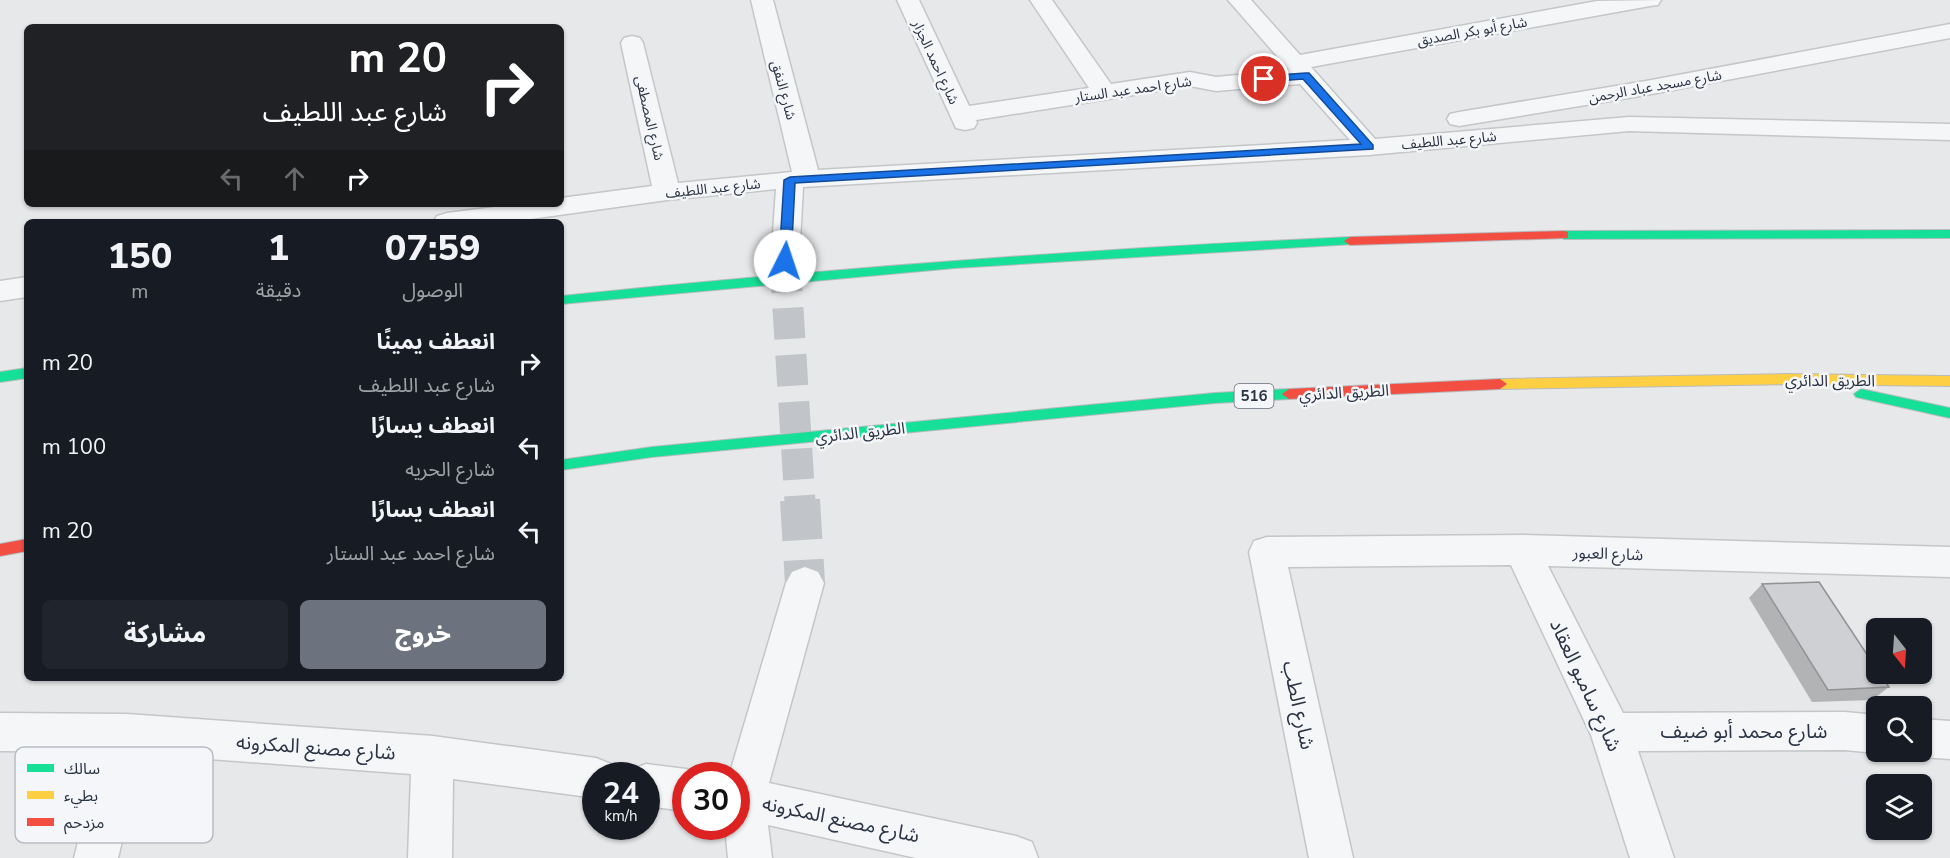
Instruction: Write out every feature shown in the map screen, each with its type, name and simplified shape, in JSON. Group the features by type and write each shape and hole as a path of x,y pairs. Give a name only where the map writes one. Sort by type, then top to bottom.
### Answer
{"highway":[{"path":"564,300 818,274 1242,246 1448,237 1642,233 1950,234"},
{"path":"0,377 24,373"},
{"path":"1788,379 1950,413"},
{"name":"الطريق الدائري","path":"564,465 664,451 1215,398 1502,384 1788,379 1950,381"},
{"path":"0,550 24,546"}],"street":[{"name":"شارع النفق","path":"762,0 798,179 785,261"},
{"name":"شارع احمد الجزار","path":"908,0 963,119"},
{"path":"1041,0 1105,93"},
{"path":"1241,2 1267,0"},
{"name":"شارع أبو بكر الصديق","path":"1300,69 1597,8 1650,0"},
{"path":"1241,2 1364,141"},
{"name":"شارع مسجد عباد الرحمن","path":"1364,141 1950,31"},
{"name":"شارع المصطفى","path":"632,44 667,192"},
{"name":"شارع احمد عبد الستار","path":"963,119 1190,79 1216,84 1300,69"},
{"name":"شارع عبد اللطيف","path":"564,202 798,179 1629,124 1950,132"},
{"name":"شارع عبد اللطيف","path":"459,219 505,208"},
{"path":"0,291 24,287"},
{"name":"شارع العبور","path":"1267,552 1522,550 1950,562"},
{"name":"شارع سامبو العقاد","path":"1522,550 1611,732 1652,858"},
{"name":"شارع الطب","path":"1267,552 1331,858"},
{"path":"750,764 805,583"},
{"name":"شارع محمد أبو ضيف","path":"1611,732 1845,731 1866,733"},
{"name":"شارع مصنع المكرونه","path":"0,732 127,733 433,756 582,776"},
{"path":"124,747 127,733"},
{"path":"1932,739 1950,740"},
{"path":"430,858 433,756"},
{"name":"شارع مصنع المكرونه","path":"750,799 1016,858"},
{"path":"747,840 750,858"},
{"path":"96,858 100,843"}],"building":[{"path":"1819,582 1866,653 1866,684 1887,684 1889,687 1828,690 1762,584"}],"tunnel":[{"path":"785,261 800,502"},
{"path":"800,500 805,583"}],"traffic: fast":[{"path":"1564,235 1950,234"},
{"path":"564,300 758,280 955,264 1152,250 1350,241"},
{"path":"0,377 24,373"},
{"path":"564,465 652,452 1215,398 1289,394"},
{"path":"1861,394 1950,413"}],"traffic: slow":[{"path":"1500,384 1788,379 1950,381"}],"traffic: jam":[{"path":"1350,241 1564,235"},
{"path":"1289,394 1500,384"},
{"path":"0,550 24,546"}],"route":[{"path":"785,261 790,180 1369,147 1306,75 1264,79"}]}
